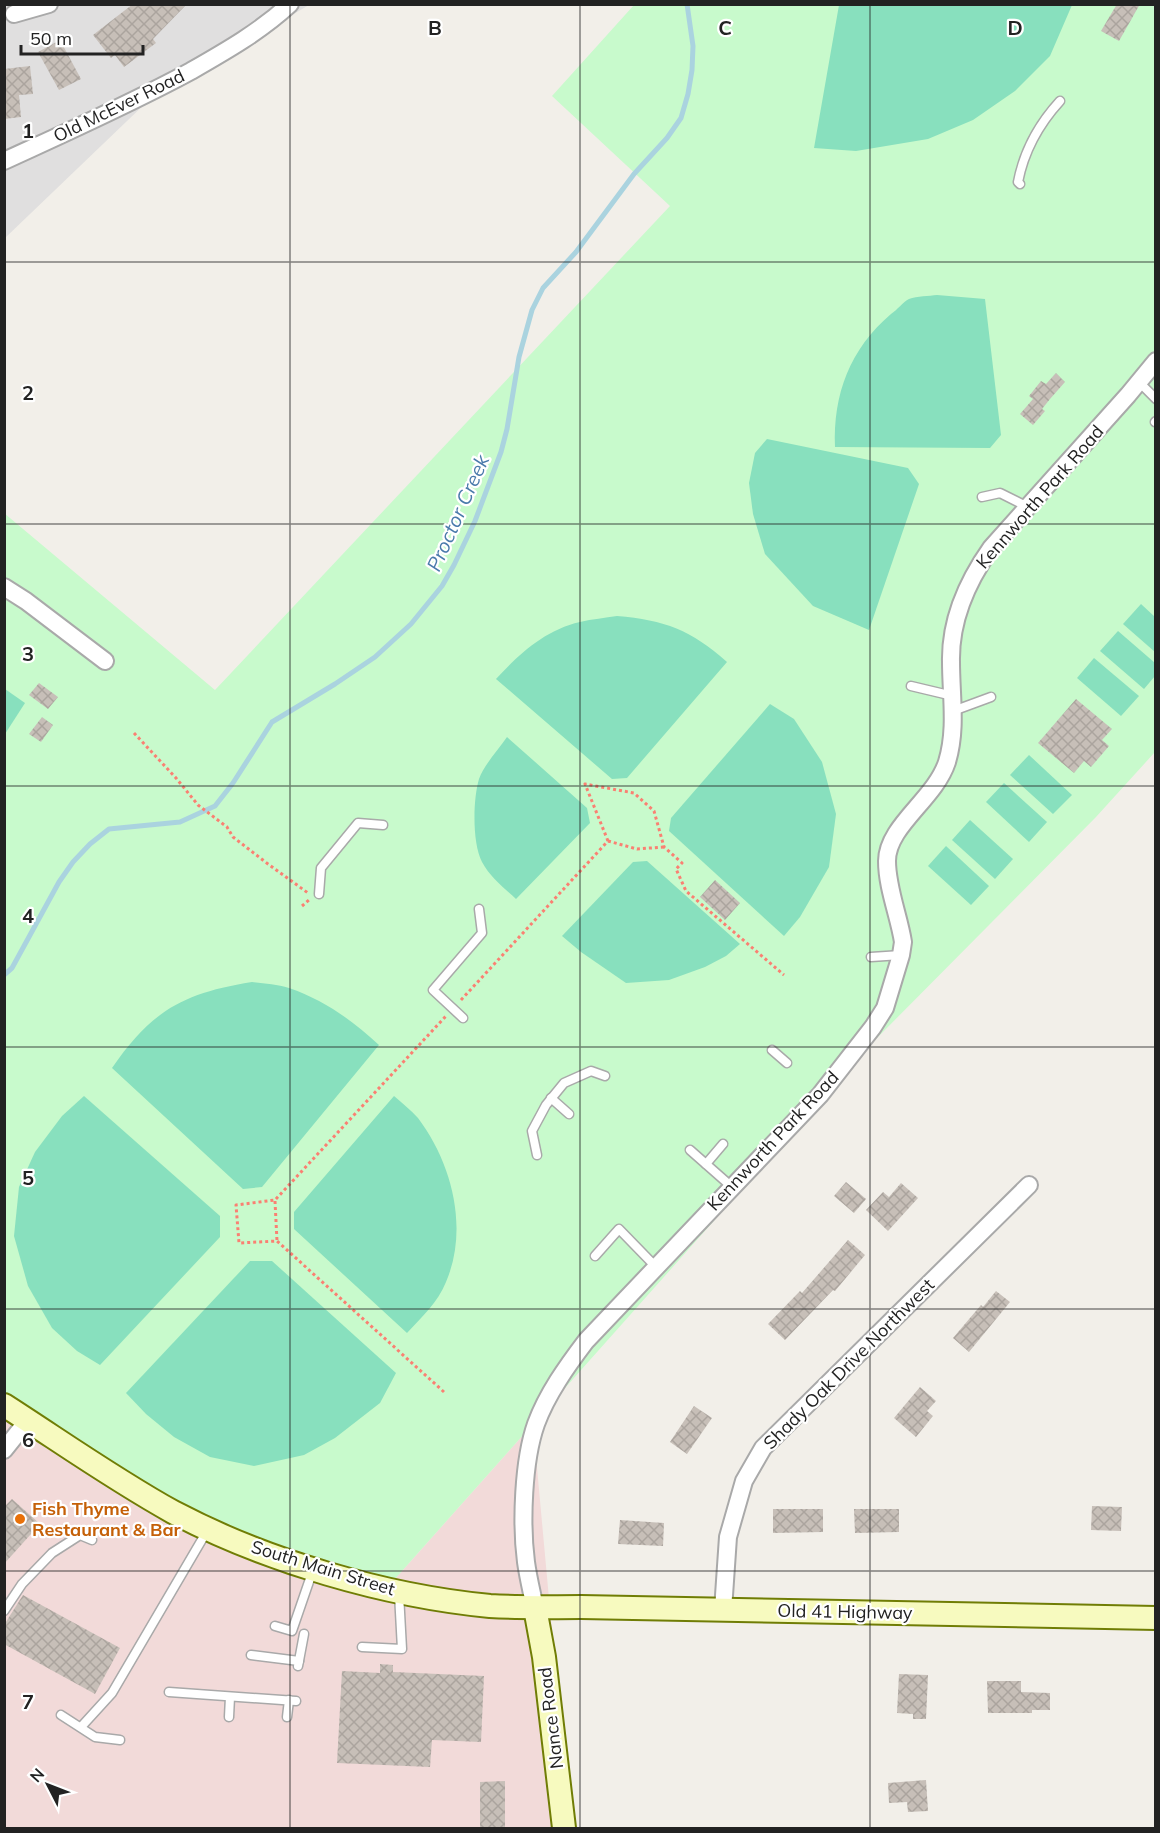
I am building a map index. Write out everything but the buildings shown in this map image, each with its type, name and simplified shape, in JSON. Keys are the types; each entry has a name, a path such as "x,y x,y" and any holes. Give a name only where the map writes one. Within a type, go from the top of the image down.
{"main road":[{"name":"South Main Street","path":"4,1405 174,1512 251,1548 399,1591 490,1606 535,1608"},
{"name":"Old 41 Highway","path":"535,1608 1155,1618"},
{"name":"Nance Road","path":"535,1608 564,1828"}],"street":[{"path":"14,14 49,4"},
{"name":"Old McEver Road","path":"4,161 150,93 218,55 273,20 290,4"},
{"name":"Kennworth Park Road","path":"535,1608 526,1561 524,1507 529,1456 536,1424 566,1367 586,1341 820,1095 885,1008 903,942 887,861 891,841 939,780 950,751 953,704 952,638 964,593 976,569 991,548 1139,382 1155,361"},
{"path":"4,587 105,661"},
{"name":"Shady Oak Drive Northwest","path":"723,1610 728,1537 744,1481 763,1448 1029,1185"},
{"path":"4,1450 28,1420"}],"lane":[{"path":"1020,184 1018,182 1022,160 1045,117 1060,101"},
{"path":"1139,382 1155,399"},
{"path":"982,497 1000,493 1028,507"},
{"path":"911,686 953,704 991,697"},
{"path":"319,894 321,868 358,823 383,825"},
{"path":"463,1018 433,990 482,933 479,909"},
{"path":"872,957 901,956"},
{"path":"772,1050 787,1063"},
{"path":"537,1155 532,1131 551,1098 564,1083 591,1071 605,1076"},
{"path":"551,1098 569,1114"},
{"path":"706,1164 723,1144"},
{"path":"690,1150 732,1187"},
{"path":"595,1256 619,1228 655,1266"},
{"path":"81,1727 112,1693 208,1528"},
{"path":"4,1611 22,1584 52,1553 80,1535 92,1540"},
{"path":"275,1626 292,1631 314,1568"},
{"path":"362,1647 402,1649 399,1591"},
{"path":"251,1654 298,1664 304,1634"},
{"path":"169,1692 292,1701 287,1717"},
{"path":"229,1717 230,1696"},
{"path":"61,1715 95,1737 120,1740"}],"path":[{"path":"134,734 198,805 227,827 233,837 312,897 302,906"},
{"path":"608,841 585,784 634,793 654,811 664,847 682,863 676,869 686,891 784,975"},
{"path":"608,841 637,849 664,847"},
{"path":"444,1392 276,1241 239,1243 236,1205 275,1200 608,841"},
{"path":"275,1200 276,1241"}],"shaded area":[{"path":"5,5 309,5 151,98 5,238"},
{"path":"4,1406 394,1580 533,1424 570,1828 5,1828"}],"green space":[{"path":"839,4 1072,5 1050,56 1015,91 973,120 928,139 856,151 814,148"},
{"path":"634,5 1155,5 1155,752 1096,817 875,1040 394,1580 248,1550 5,1406 4,513 215,690 670,206 552,96"},
{"path":"937,295 985,299 1001,435 990,448 835,447 837,409 841,391 855,357 865,342 907,300"},
{"path":"767,439 908,468 919,484 869,630 813,606 765,554 753,514 749,483 755,453"},
{"path":"1141,604 1155,617 1155,652 1123,624"},
{"path":"617,616 649,620 689,634 727,662 627,778 612,779 496,679 523,652 555,631 580,622"},
{"path":"1118,631 1155,663 1155,676 1144,689 1100,651"},
{"path":"1094,658 1139,696 1121,716 1077,678"},
{"path":"5,689 25,703 5,734"},
{"path":"770,704 794,719 822,762 836,814 829,867 800,917 784,936 669,831 671,818"},
{"path":"507,737 587,808 590,823 516,899 485,867 476,844 475,833 479,779"},
{"path":"1029,755 1072,795 1053,814 1010,775"},
{"path":"1004,783 1047,822 1029,842 986,802"},
{"path":"970,820 1013,859 995,879 952,840"},
{"path":"946,846 989,886 971,905 928,866"},
{"path":"647,861 740,944 726,956 705,967 669,980 626,983 562,936 633,862"},
{"path":"252,982 284,987 314,998 348,1019 379,1045 262,1187 243,1189 112,1068 141,1032 172,1007 207,992"},
{"path":"84,1096 220,1216 220,1237 100,1365 77,1351 52,1328 28,1286 14,1236 19,1187 35,1152 62,1116"},
{"path":"394,1096 418,1118 440,1155 448,1175 456,1218 453,1261 446,1282 434,1303 407,1333 294,1229 294,1212"},
{"path":"250,1261 272,1261 396,1373 380,1403 335,1438 304,1455 254,1466 210,1457 174,1437 146,1414 126,1393"}],"waterway":[{"name":"Proctor Creek","path":"4,975 12,968 59,882 90,844 109,829 180,822 215,806 233,783 272,722 375,657 411,624 442,586 475,521 501,452 519,357 532,310 543,288 576,252 634,174 667,138 681,118 692,70 693,46 687,4"}],"place":[{"name":"Fish Thyme Restaurant & Bar","path":"20,1519"}]}
